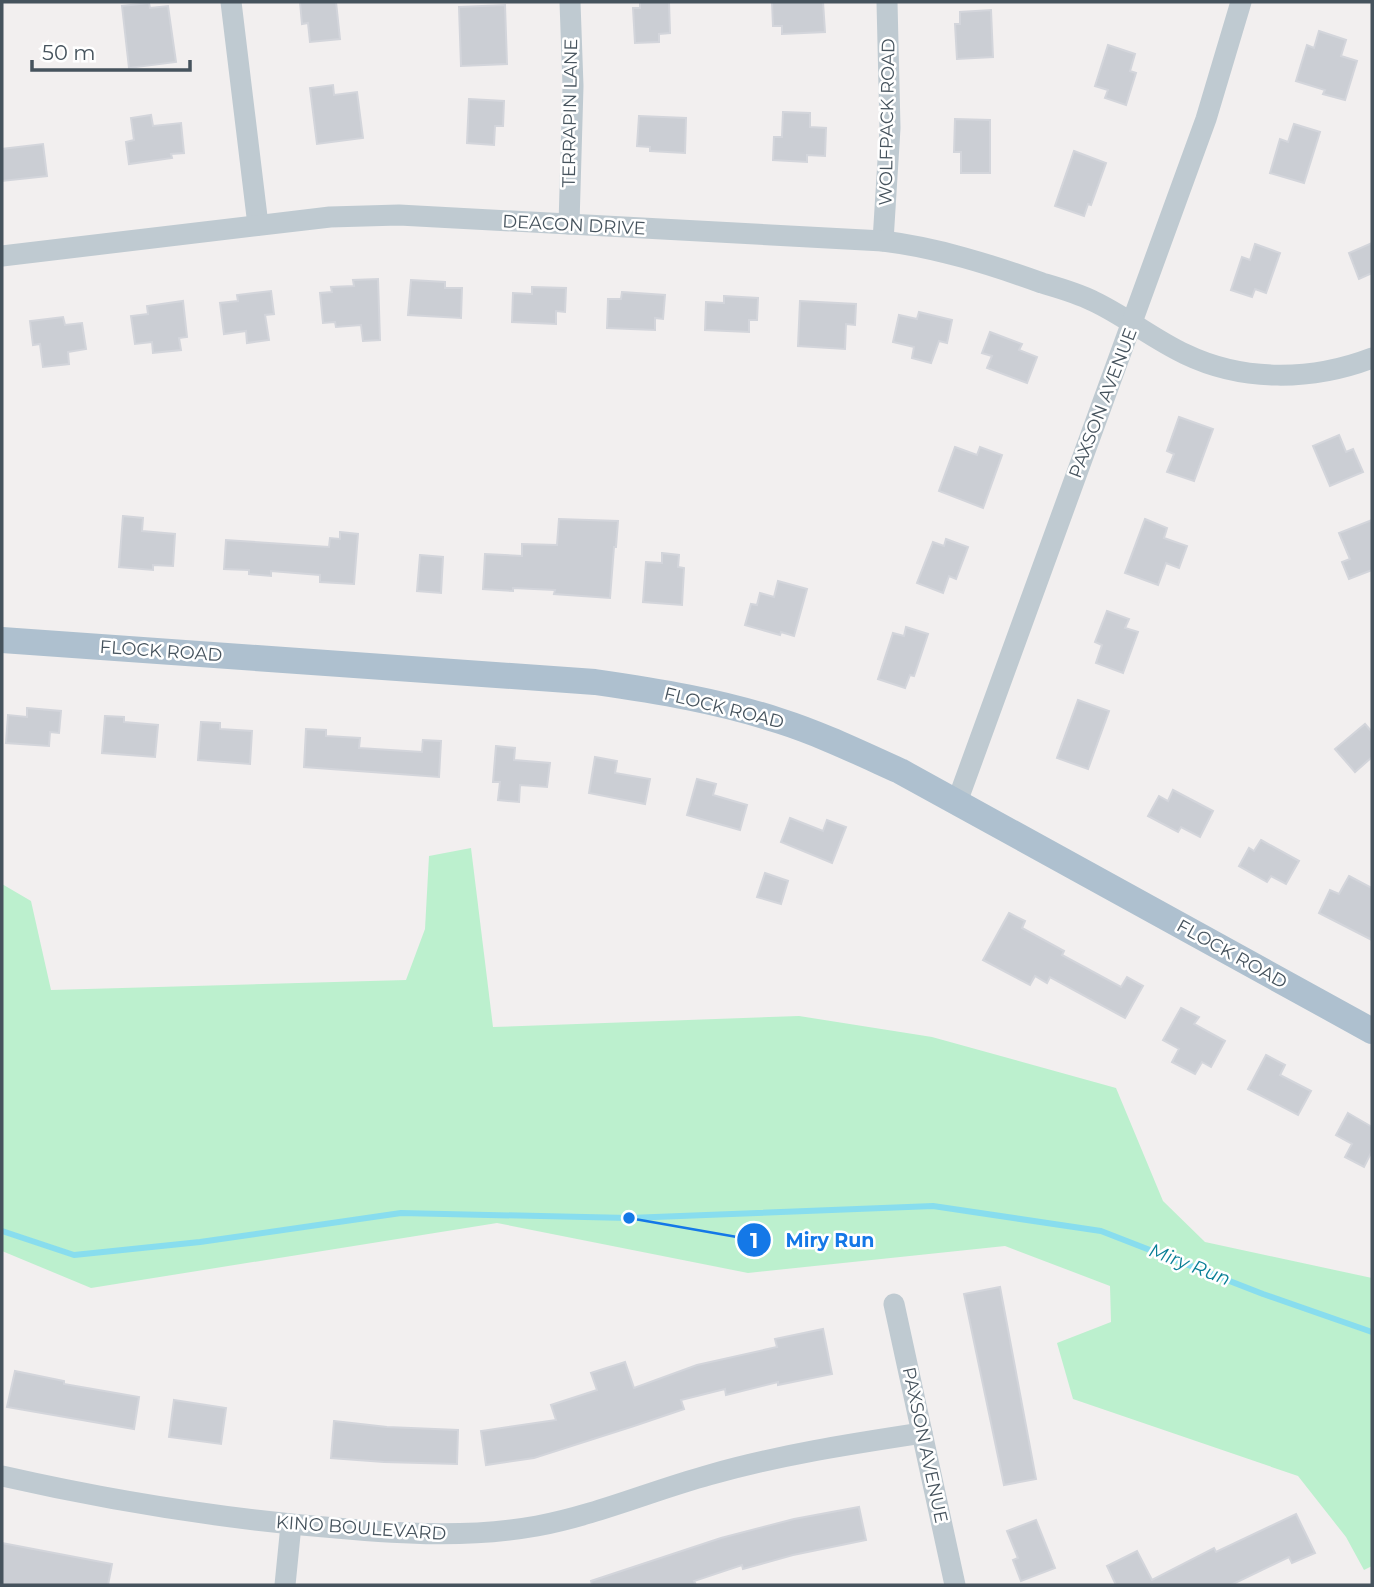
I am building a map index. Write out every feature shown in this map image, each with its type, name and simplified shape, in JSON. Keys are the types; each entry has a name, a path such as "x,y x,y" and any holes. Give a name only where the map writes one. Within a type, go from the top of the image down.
{"main road":[{"name":"FLOCK ROAD","path":"2,640 595,682 667,692 723,704 834,740 900,771 1372,1031"}],"street":[{"path":"231,2 258,225"},
{"name":"TERRAPIN LANE","path":"569,224 573,86 570,2"},
{"name":"WOLFPACK ROAD","path":"883,241 890,128 887,2"},
{"name":"PAXSON AVENUE","path":"957,802 1206,119 1241,2"},
{"name":"DEACON DRIVE","path":"2,256 330,217 399,215 883,241 921,246 974,259 1092,300 1184,354 1220,368 1256,374 1293,375 1330,371 1372,358"},
{"name":"PAXSON AVENUE","path":"894,1304 955,1585"},
{"name":"KINO BOULEVARD","path":"2,1476 171,1509 290,1525 412,1534 474,1533 536,1526 597,1512 707,1475 765,1460 922,1433"},
{"path":"285,1585 290,1525"}],"green space":[{"path":"471,848 493,1027 799,1016 932,1037 1116,1088 1163,1201 1205,1242 1372,1278 1372,1566 1364,1570 1346,1537 1298,1476 1073,1399 1057,1343 1111,1322 1110,1286 1005,1246 748,1273 497,1223 91,1288 2,1251 2,884 31,901 51,990 406,980 425,929 429,856"}],"building":[{"path":"300,2 336,2 340,39 310,42 308,23 302,24"},
{"path":"640,2 669,2 670,33 659,34 659,42 635,43 633,8 640,8"},
{"path":"772,2 823,2 825,32 782,34 782,26 773,26"},
{"path":"149,3 150,8 168,6 176,62 129,68 122,6"},
{"path":"505,5 507,64 461,66 459,7"},
{"path":"991,10 993,57 957,59 955,24 960,24 960,12"},
{"path":"1319,31 1346,40 1341,56 1357,61 1345,100 1323,94 1325,90 1296,81 1307,45 1314,48"},
{"path":"1108,45 1135,54 1130,71 1136,73 1126,105 1105,98 1108,90 1095,86"},
{"path":"333,85 334,95 357,92 363,138 317,144 310,88"},
{"path":"469,99 504,101 503,126 495,126 494,145 467,143"},
{"path":"783,112 810,113 810,127 826,128 825,156 807,155 807,162 773,160 774,137 782,137"},
{"path":"151,115 153,126 181,123 184,153 171,154 172,158 129,164 126,142 134,140 131,118"},
{"path":"639,116 686,118 685,153 650,151 650,147 637,146"},
{"path":"955,119 990,120 990,173 961,173 961,152 954,152"},
{"path":"1294,124 1320,132 1304,183 1270,173 1280,139 1288,142"},
{"path":"43,144 47,176 2,181 2,149"},
{"path":"1074,151 1106,163 1091,205 1088,204 1084,216 1055,206"},
{"path":"1372,243 1372,273 1359,279 1349,253"},
{"path":"1255,244 1280,253 1266,293 1255,289 1252,297 1231,290 1242,257 1250,260"},
{"path":"378,279 380,340 363,341 361,325 336,327 335,322 323,323 320,293 332,292 331,287 354,286 353,280"},
{"path":"411,280 445,282 445,288 462,288 461,318 408,315"},
{"path":"532,287 566,288 565,312 556,311 556,324 512,322 513,293 532,294"},
{"path":"271,291 274,314 265,315 269,340 247,343 246,331 224,334 220,303 238,301 237,295"},
{"path":"622,292 665,295 663,319 655,318 655,330 607,328 608,299 621,299"},
{"path":"724,296 758,298 757,320 749,320 749,332 705,330 706,302 724,303"},
{"path":"183,301 187,337 179,338 181,350 153,353 152,342 135,344 131,316 148,314 147,306"},
{"path":"800,301 856,304 855,325 846,324 845,349 798,346"},
{"path":"919,312 952,320 947,343 939,341 931,363 912,358 914,347 893,342 899,315 917,319"},
{"path":"63,317 65,325 82,323 86,349 68,352 69,364 43,367 40,344 33,345 30,321"},
{"path":"990,332 1022,344 1019,350 1037,357 1027,383 987,368 992,356 982,353"},
{"path":"1179,417 1213,429 1194,481 1167,472 1174,454 1167,451"},
{"path":"1339,435 1346,452 1353,449 1363,472 1330,486 1313,446"},
{"path":"955,447 977,455 980,447 1002,455 983,508 939,491"},
{"path":"123,516 143,518 142,531 175,534 173,566 153,565 153,570 119,567"},
{"path":"559,519 618,521 610,598 554,594 555,590 483,589 485,554 522,556 522,544 557,545"},
{"path":"1145,519 1167,528 1164,538 1187,546 1179,568 1166,563 1158,585 1125,573"},
{"path":"1372,520 1372,570 1349,579 1342,562 1350,559 1339,533"},
{"path":"340,532 358,534 354,584 320,582 320,575 271,571 271,576 249,574 249,570 224,569 226,540 329,547 330,538 340,539"},
{"path":"946,539 968,547 956,579 949,576 943,593 917,583 933,542 944,546"},
{"path":"662,553 679,555 678,567 684,568 682,605 643,602 646,562 662,563"},
{"path":"420,555 443,557 441,593 417,591"},
{"path":"778,581 807,589 794,636 745,625 751,604 757,605 760,593 774,597"},
{"path":"1107,611 1129,619 1125,628 1138,632 1123,673 1096,663 1102,645 1095,642"},
{"path":"906,627 928,634 914,676 910,675 905,688 878,679 893,633 904,636"},
{"path":"1078,700 1109,711 1088,769 1057,758"},
{"path":"27,708 61,711 59,733 50,732 49,746 6,743 8,715 27,717"},
{"path":"105,716 124,717 124,722 158,725 155,757 102,753"},
{"path":"201,722 220,723 220,729 252,731 250,764 198,760"},
{"path":"1365,724 1372,732 1372,757 1355,772 1335,749"},
{"path":"306,729 326,730 326,736 360,738 359,748 422,752 423,740 441,741 439,777 304,767"},
{"path":"496,746 515,748 514,760 550,763 547,787 520,785 519,802 498,800 500,782 493,782"},
{"path":"595,757 617,761 615,773 650,779 645,804 589,793"},
{"path":"697,779 716,784 713,795 747,805 740,830 687,815"},
{"path":"1173,790 1213,811 1200,837 1181,827 1178,832 1148,816 1159,796 1168,801"},
{"path":"790,818 823,831 827,820 846,827 832,863 781,842"},
{"path":"1261,840 1299,861 1286,884 1271,876 1267,882 1239,866 1249,848 1254,851"},
{"path":"765,873 788,881 781,904 757,897"},
{"path":"1349,876 1372,888 1372,940 1319,913 1330,890 1339,894"},
{"path":"1009,913 1025,921 1022,928 1064,951 1062,955 1121,987 1127,977 1143,986 1125,1018 1050,977 1047,983 1035,976 1030,985 983,960"},
{"path":"1181,1008 1199,1017 1194,1024 1225,1041 1211,1067 1202,1062 1195,1074 1172,1062 1179,1049 1163,1040"},
{"path":"1266,1055 1285,1065 1280,1075 1311,1091 1298,1115 1248,1089"},
{"path":"1348,1113 1372,1127 1372,1151 1364,1167 1345,1157 1352,1144 1336,1135"},
{"path":"1000,1287 1036,1479 1004,1485 964,1294"},
{"path":"823,1329 832,1374 778,1385 778,1382 726,1395 725,1389 681,1400 684,1409 634,1426 534,1458 486,1465 481,1431 556,1420 551,1405 597,1390 591,1373 625,1362 634,1388 697,1365 777,1347 775,1339"},
{"path":"15,1371 64,1381 64,1384 139,1397 134,1429 7,1407"},
{"path":"174,1400 226,1408 221,1444 169,1437"},
{"path":"334,1421 387,1427 458,1430 457,1464 331,1458"},
{"path":"859,1507 866,1540 793,1555 743,1569 742,1565 694,1581 696,1585 592,1585 591,1581 721,1538 794,1519"},
{"path":"1296,1514 1315,1553 1292,1563 1289,1557 1231,1585 1116,1585 1107,1566 1137,1551 1152,1580 1214,1548 1216,1552"},
{"path":"1036,1520 1055,1568 1021,1581 1013,1560 1018,1558 1007,1531"},
{"path":"2,1543 112,1564 108,1585 2,1585"}],"waterway":[{"name":"Miry Run","path":"2,1231 74,1255 200,1242 401,1213 629,1218 933,1206 1101,1231 1263,1294 1372,1332"}],"place":[{"name":"Miry Run","path":"629,1218"}]}
